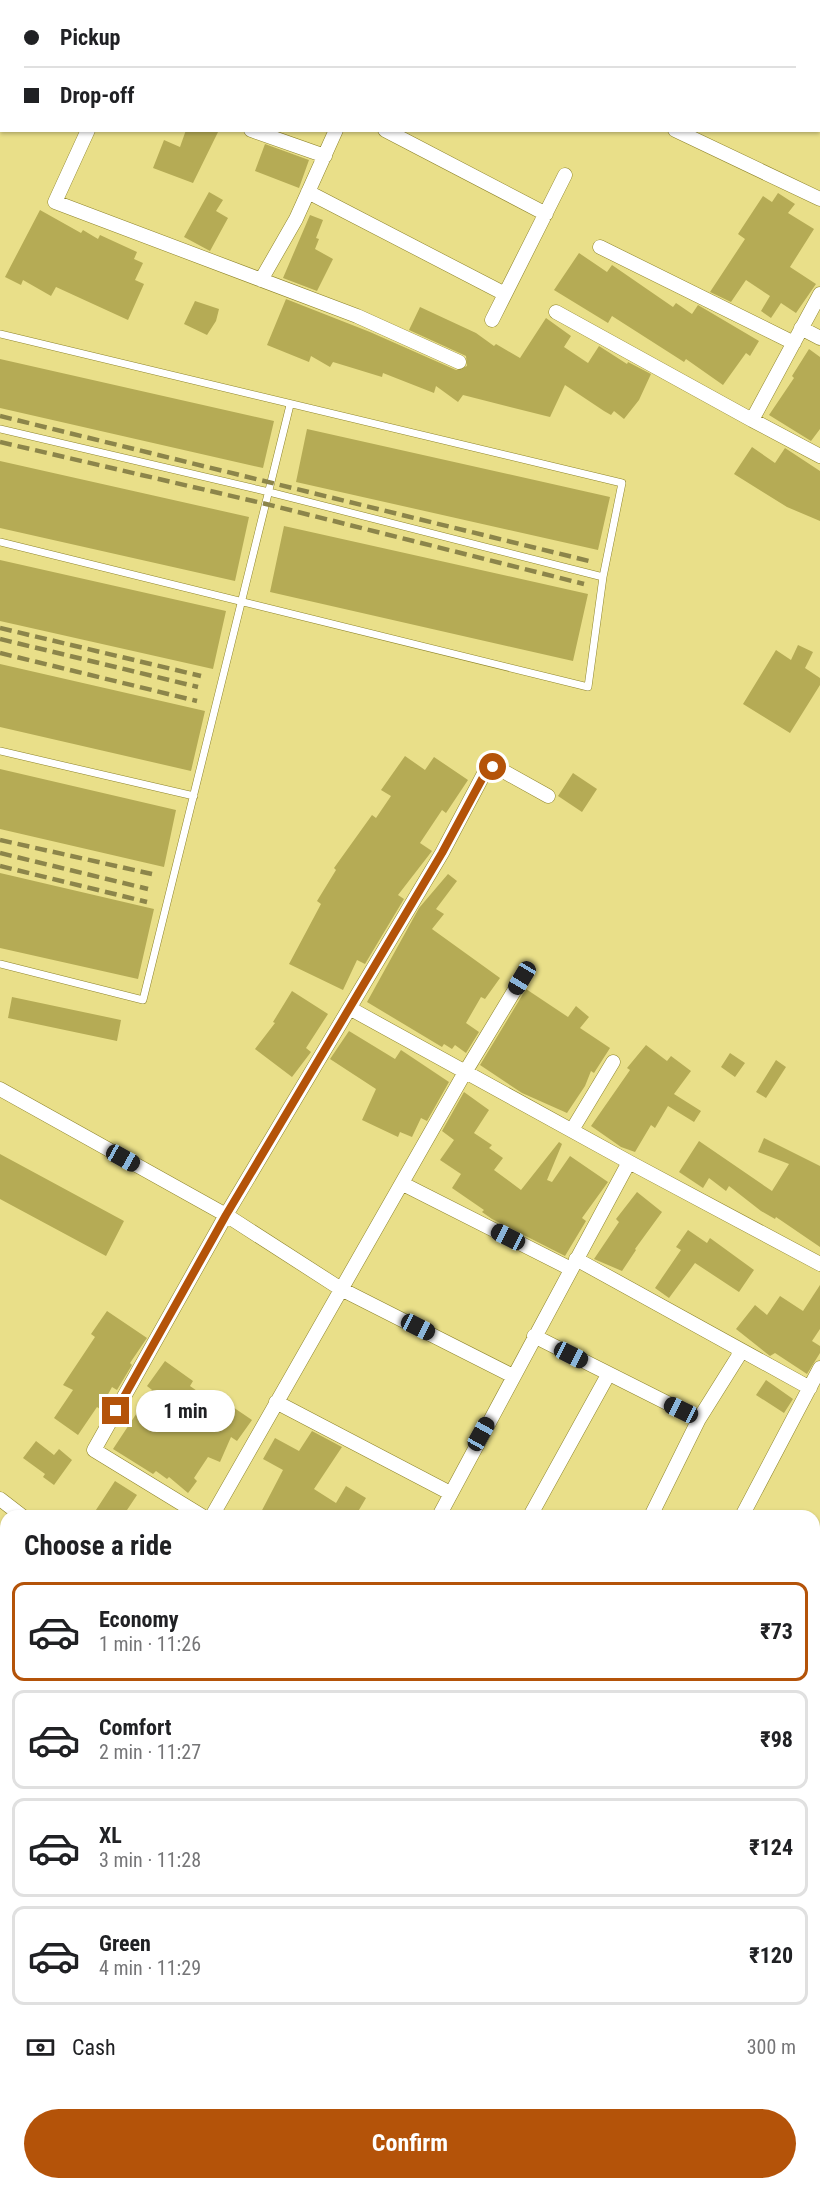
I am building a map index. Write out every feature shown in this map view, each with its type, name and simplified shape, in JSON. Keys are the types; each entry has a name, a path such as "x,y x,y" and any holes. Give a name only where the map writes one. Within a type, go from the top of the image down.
{"street":[{"path":"87,132 55,202 357,316 459,362"},
{"path":"257,132 325,156"},
{"path":"261,280 296,219 335,132"},
{"path":"389,132 546,214"},
{"path":"679,132 820,199"},
{"path":"492,320 565,175"},
{"path":"308,192 505,294"},
{"path":"600,247 794,342"},
{"path":"752,420 820,294"},
{"path":"556,312 820,456"},
{"path":"801,328 820,338"},
{"path":"192,1510 94,1450 226,1215 351,1009 442,853 488,768 503,771 548,796"},
{"path":"215,1510 464,1074 522,978"},
{"path":"351,1009 464,1074 820,1264"},
{"path":"572,1130 613,1062"},
{"path":"0,1089 226,1215 341,1289 513,1376"},
{"path":"442,1510 629,1162"},
{"path":"403,1184 573,1264 810,1388"},
{"path":"534,1336 699,1419"},
{"path":"654,1510 699,1419 741,1352"},
{"path":"745,1510 820,1368"},
{"path":"533,1510 608,1375"},
{"path":"276,1402 450,1493"},
{"path":"0,1499 14,1510"}],"lane":[{"path":"0,334 622,483 603,577 588,687 0,542"},
{"path":"0,964 144,1000 290,405"},
{"path":"0,429 269,492 603,577"},
{"path":"0,751 194,796"}],"building":[{"path":"185,132 218,132 193,183 153,168 164,140 180,147"},
{"path":"265,144 309,160 299,188 255,171"},
{"path":"209,192 223,200 216,211 228,218 210,251 184,237"},
{"path":"778,193 795,204 788,213 814,229 790,267 816,284 796,313 781,303 771,318 761,311 770,296 746,280 731,302 710,292 745,239 738,234 763,196 772,202"},
{"path":"40,210 81,233 83,230 98,239 100,235 137,252 134,259 143,263 135,280 144,284 128,320 56,287 51,296 23,280 21,285 5,277"},
{"path":"310,215 323,220 316,238 319,239 315,249 333,259 317,291 283,278"},
{"path":"579,253 607,272 612,265 673,307 676,303 692,314 698,305 759,341 750,356 746,353 723,385 686,359 684,362 612,316 608,323 554,290"},
{"path":"286,299 370,332 456,370 467,366 466,356 409,330 420,307 476,333 494,346 496,344 520,358 546,318 571,336 564,347 588,363 599,346 627,364 628,362 651,374 639,400 624,419 614,411 611,415 604,411 565,385 550,417 463,395 458,402 436,386 434,393 383,373 382,377 333,362 330,367 311,356 309,362 267,345"},
{"path":"195,301 219,309 216,321 207,335 184,324"},
{"path":"809,349 820,357 820,429 811,441 769,415 794,378 792,376"},
{"path":"0,359 274,421 263,468 0,408"},
{"path":"307,429 610,497 598,550 296,482"},
{"path":"752,447 775,463 785,448 820,471 820,521 787,507 734,474"},
{"path":"0,461 249,517 235,581 0,528"},
{"path":"284,526 588,594 573,661 270,592"},
{"path":"0,560 226,611 213,669 0,621"},
{"path":"798,645 813,652 805,668 820,678 820,685 790,733 743,704 776,650 791,660"},
{"path":"0,664 205,711 191,771 0,727"},
{"path":"405,756 425,770 434,757 468,780 446,813 442,810 420,843 432,851 398,895 404,899 365,964 357,960 343,990 289,964 321,904 317,901 336,870 334,868 372,815 376,818 391,796 381,790"},
{"path":"0,769 176,810 164,867 0,829"},
{"path":"573,773 597,789 582,812 558,796"},
{"path":"0,873 154,909 138,979 0,948"},
{"path":"448,874 457,881 436,909 444,914 432,929 500,978 485,999 481,997 466,1023 479,1032 466,1053 455,1045 452,1049 444,1044 442,1047 367,1002 419,908"},
{"path":"526,989 568,1017 576,1006 589,1017 580,1028 610,1048 594,1073 591,1071 585,1086 567,1113 522,1093 480,1065"},
{"path":"292,991 328,1014 306,1048 311,1052 292,1077 255,1049 275,1023 273,1022"},
{"path":"12,997 121,1020 117,1041 8,1018"},
{"path":"349,1031 395,1059 401,1050 449,1082 427,1121 421,1118 412,1137 400,1132 398,1137 362,1120 376,1089 330,1059"},
{"path":"646,1045 667,1061 671,1056 691,1071 674,1094 701,1111 694,1122 668,1106 655,1128 651,1125 635,1152 621,1147 591,1126 630,1070 627,1068"},
{"path":"730,1053 745,1063 735,1077 721,1067"},
{"path":"776,1060 786,1067 766,1098 756,1092"},
{"path":"464,1092 489,1110 474,1133 492,1145 489,1148 503,1158 494,1170 521,1190 559,1142 562,1144 547,1180 552,1182 570,1156 608,1182 582,1218 586,1221 565,1256 492,1219 482,1212 484,1210 452,1188 461,1174 440,1160 454,1140 442,1131"},
{"path":"764,1138 820,1166 820,1247 776,1217 775,1219 761,1211 729,1186 726,1191 709,1178 703,1188 679,1172 699,1141 772,1191 789,1164 758,1152"},
{"path":"0,1154 124,1221 106,1256 0,1199"},
{"path":"637,1192 662,1212 622,1271 594,1259 619,1222 616,1219"},
{"path":"688,1230 707,1243 710,1238 754,1270 739,1292 695,1263 669,1298 655,1288 681,1250 676,1247"},
{"path":"820,1285 820,1329 812,1341 820,1346 820,1353 807,1374 775,1353 770,1356 736,1329 755,1305 767,1315 780,1296 803,1311"},
{"path":"107,1311 147,1338 130,1363 132,1365 117,1390 112,1387 100,1409 97,1407 78,1435 54,1418 73,1390 63,1385 95,1337 91,1334"},
{"path":"165,1361 193,1381 190,1386 220,1407 224,1401 252,1420 237,1441 231,1437 220,1462 208,1457 194,1478 197,1481 188,1493 169,1477 167,1479 156,1471 153,1474 113,1449 152,1390 147,1386"},
{"path":"766,1380 793,1399 784,1413 756,1395"},
{"path":"312,1431 342,1447 314,1489 336,1503 346,1486 366,1498 359,1510 262,1510 283,1470 263,1459 275,1438 299,1451"},
{"path":"36,1441 54,1455 59,1449 72,1460 54,1485 43,1477 45,1474 23,1458"},
{"path":"115,1481 137,1495 127,1510 96,1510"}],"railway":[{"path":"0,416 589,561"},
{"path":"0,442 266,504 584,584"},
{"path":"0,628 201,676"},
{"path":"0,639 198,687"},
{"path":"0,653 197,701"},
{"path":"0,840 152,874"},
{"path":"0,853 148,889"},
{"path":"0,866 147,902"}],"route":[{"path":"116,1411 226,1215 351,1009 442,853 488,768 493,767"}]}
